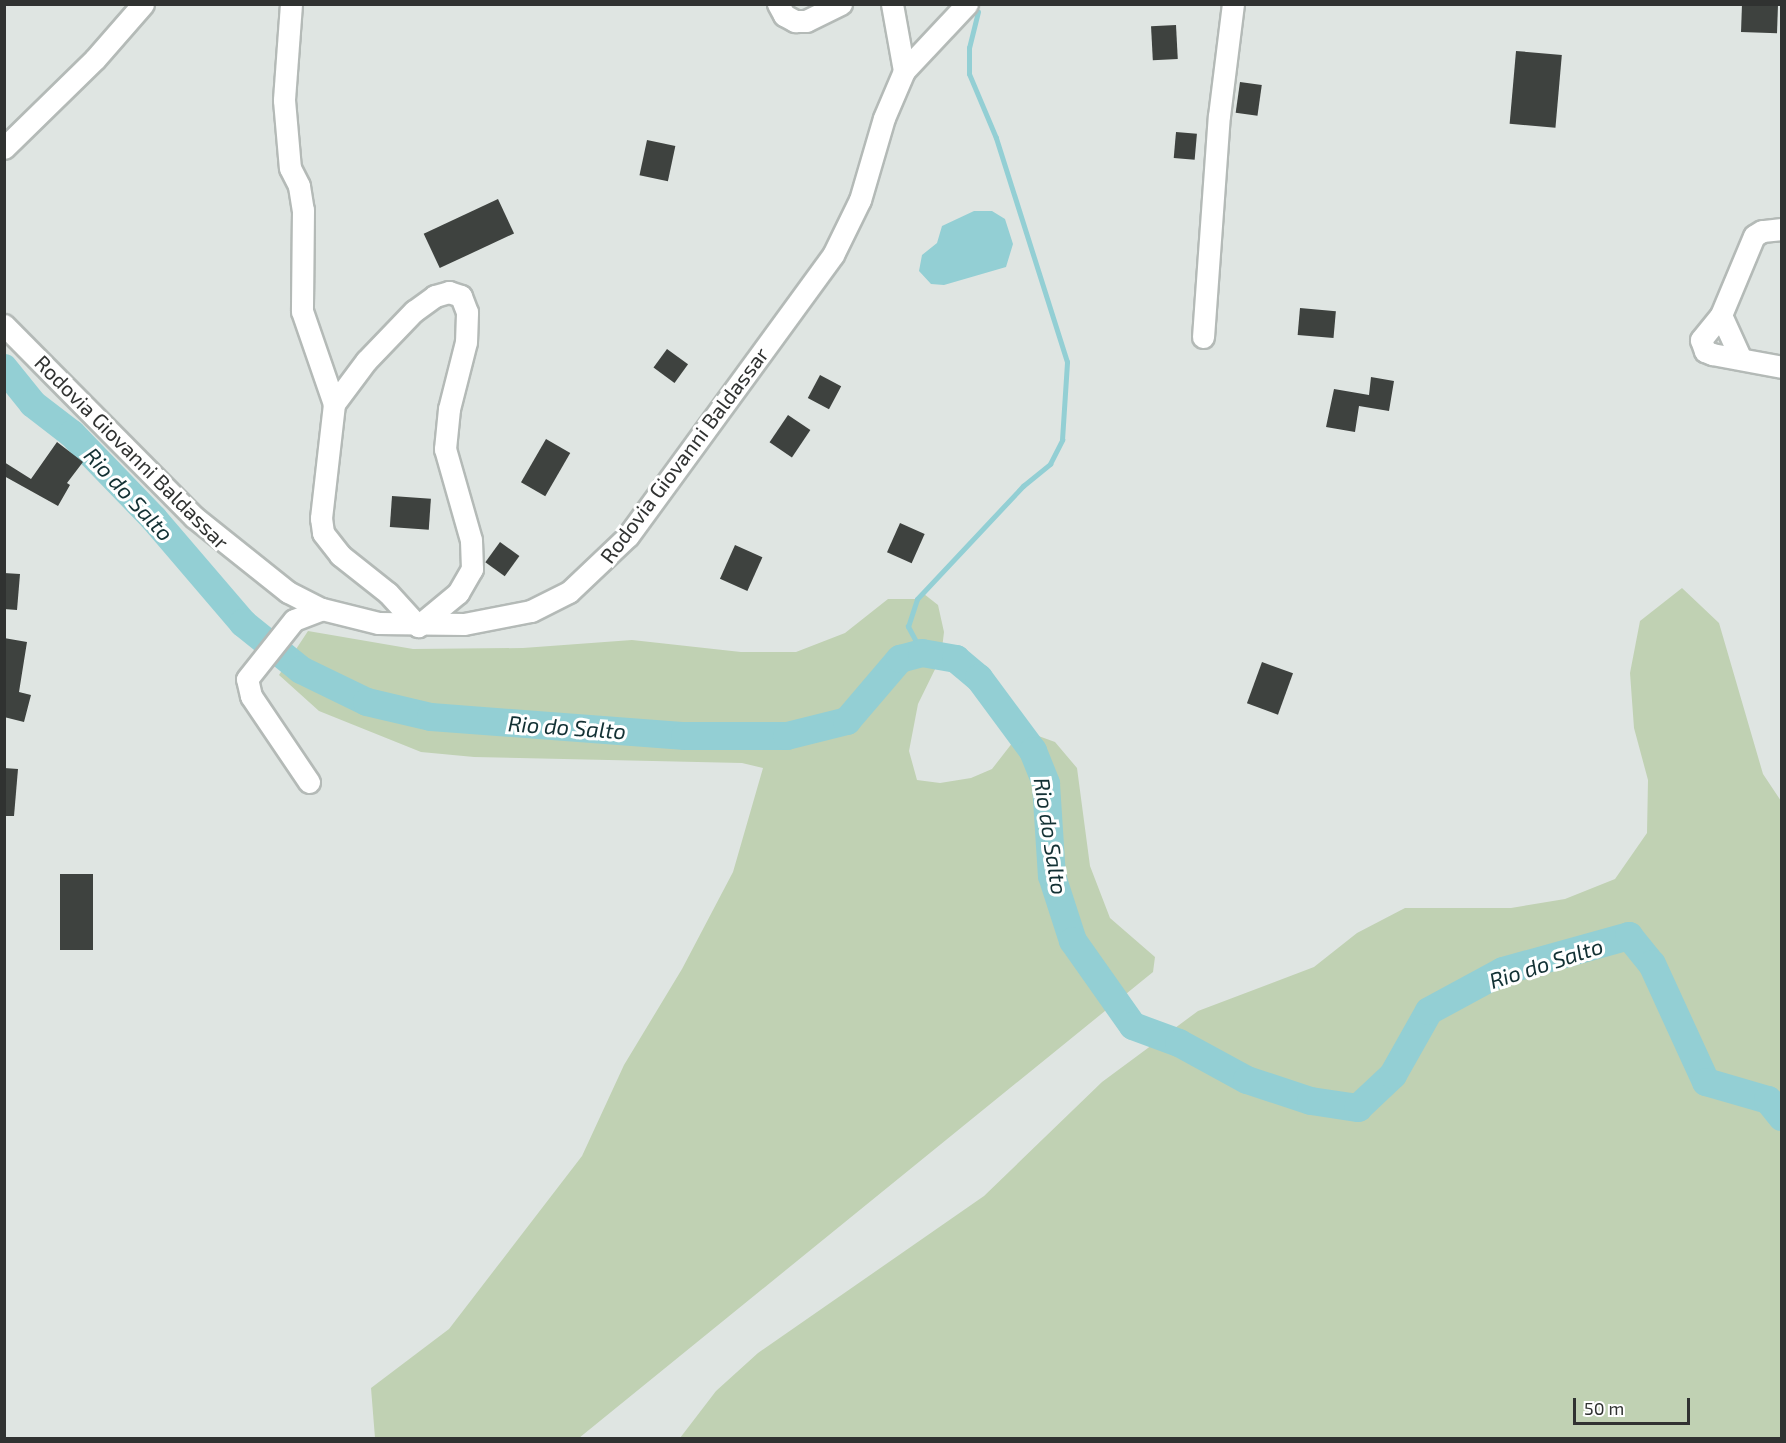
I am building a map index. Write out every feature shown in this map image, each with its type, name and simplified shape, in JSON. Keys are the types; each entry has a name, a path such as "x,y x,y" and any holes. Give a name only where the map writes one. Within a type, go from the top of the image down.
{"street":[{"path":"4,148 95,59 143,4"},
{"path":"291,4 284,100 290,168 300,186 303,210 302,311 334,404 321,518 323,533 340,555 388,592 418,626 458,593 472,569 471,540 445,449 448,409 466,342 467,312 461,296 448,292 435,296 414,311 366,361 334,404"},
{"path":"778,4 784,15 795,21 806,21 841,4"},
{"name":"Rodovia Giovanni Baldassar","path":"4,325 194,517 261,573 322,609 378,623 418,626 494,621 531,611 569,592 628,536 833,255 860,200 887,109 903,71 967,4"},
{"path":"1203,337 1219,116 1233,4"},
{"path":"894,6 903,71"},
{"path":"1782,229 1762,231 1754,236 1721,315 1704,333 1702,346 1712,354 1782,368"},
{"path":"309,782 251,696 247,679 255,665 294,620 322,609"}],"green space":[{"path":"1682,588 1719,623 1763,774 1781,801 1781,1438 680,1438 716,1391 758,1353 984,1196 1102,1082 1198,1011 1314,967 1357,933 1405,908 1511,908 1565,899 1615,879 1647,833 1648,780 1634,728 1630,673 1640,621"},
{"path":"924,594 938,605 944,632 941,657 918,704 909,751 917,780 940,783 971,778 992,769 1013,742 1033,734 1055,742 1077,768 1090,866 1110,918 1155,957 1153,972 579,1438 375,1438 371,1388 449,1329 582,1156 624,1065 682,969 733,872 763,768 742,763 474,757 421,752 319,711 279,675 308,631 413,649 523,648 632,640 741,652 796,652 845,633 888,599 917,599"}],"water":[{"path":"974,211 992,211 1005,219 1013,244 1006,267 944,285 931,284 919,271 922,255 937,243 942,226"}],"building":[{"path":"1742,4 1778,5 1777,33 1741,32"},
{"path":"1176,25 1178,59 1153,60 1151,26"},
{"path":"1516,51 1562,55 1555,128 1510,124"},
{"path":"1240,82 1262,85 1257,116 1236,113"},
{"path":"1176,132 1197,134 1195,160 1174,158"},
{"path":"647,140 675,146 668,181 640,175"},
{"path":"498,199 514,233 440,268 424,234"},
{"path":"1300,308 1336,311 1334,338 1298,335"},
{"path":"667,349 688,364 675,383 653,368"},
{"path":"820,375 841,386 829,409 808,398"},
{"path":"1371,377 1394,381 1389,411 1359,406 1355,432 1326,427 1334,389 1369,395"},
{"path":"788,415 810,430 792,457 770,442"},
{"path":"546,439 570,453 545,496 521,482"},
{"path":"57,442 83,462 67,483 70,485 58,506 4,476 4,462 31,479"},
{"path":"392,496 431,499 429,530 390,527"},
{"path":"900,523 925,534 912,563 887,552"},
{"path":"500,542 519,556 505,576 485,562"},
{"path":"735,545 762,557 747,591 720,579"},
{"path":"4,573 20,574 17,610 4,609"},
{"path":"4,638 27,642 19,692 31,695 24,722 4,717"},
{"path":"1262,662 1293,673 1278,715 1247,703"},
{"path":"4,768 18,769 14,816 4,816"},
{"path":"60,874 93,874 93,950 60,950"}],"waterway":[{"path":"922,653 908,627 917,599 1023,486 1050,464 1062,440 1067,362 996,138 969,74 969,48 978,12"},
{"name":"Rio do Salto","path":"4,368 33,404 72,434 154,519 243,623 301,670 367,702 431,717 685,736 787,736 847,721 900,659 922,653 956,659 979,678 1033,751 1046,784 1052,876 1073,941 1133,1026 1179,1043 1247,1080 1311,1101 1358,1108 1393,1075 1429,1011 1503,971 1629,936 1652,964 1706,1082 1768,1100 1782,1117"}]}
